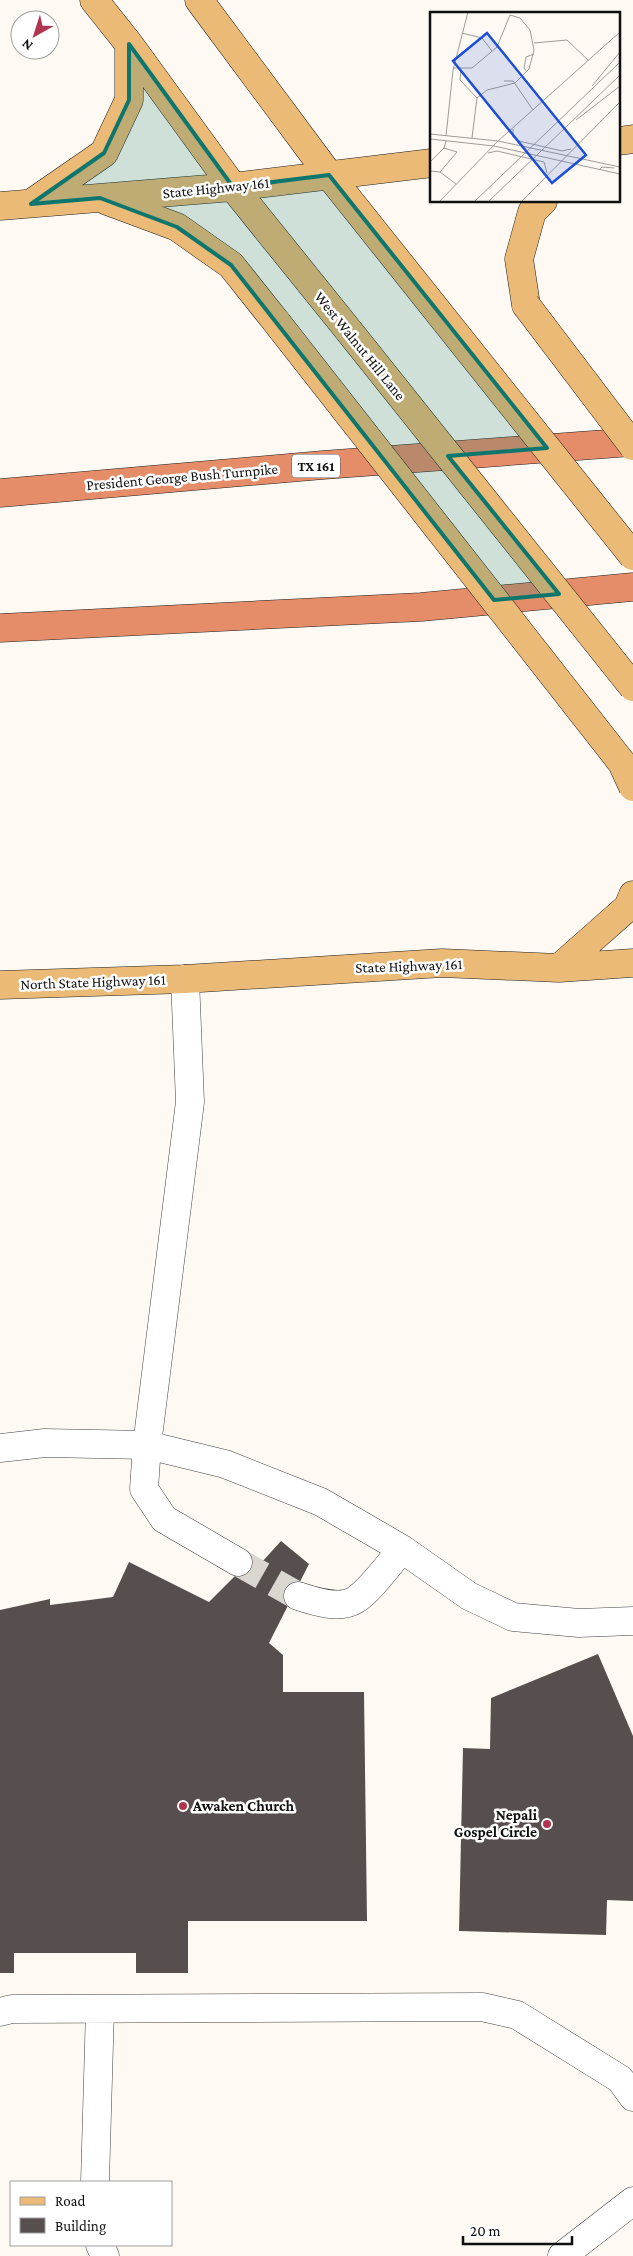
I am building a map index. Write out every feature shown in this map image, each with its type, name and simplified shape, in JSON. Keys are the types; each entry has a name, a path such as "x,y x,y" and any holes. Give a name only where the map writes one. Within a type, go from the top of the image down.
{"highway":[{"name":"President George Bush Turnpike","path":"0,493 313,466 633,442"},
{"path":"0,628 421,608 633,587"}],"main road":[{"name":"West Walnut Hill Lane","path":"94,0 129,44 233,187 633,687"},
{"path":"200,0 329,175 633,556"},
{"path":"31,204 104,153 129,100 129,44"},
{"path":"620,141 633,139"},
{"name":"State Highway 161","path":"0,206 233,187 430,163"},
{"path":"100,198 177,227 231,265 622,763 633,787"},
{"path":"542,202 532,212 519,259 526,305 633,446"},
{"path":"558,968 628,907 633,895"},
{"name":"State Highway 161","path":"185,979 442,963 558,968 633,963"},
{"name":"North State Highway 161","path":"0,985 185,979"}],"lane":[{"path":"185,979 190,1102 147,1444 144,1489 164,1519 238,1562"},
{"path":"0,1448 45,1443 147,1444 225,1464 322,1502 402,1549 468,1596 512,1617 579,1623 633,1621"},
{"path":"298,1596 315,1602 339,1604 354,1601 402,1549"},
{"path":"0,2012 12,2009 482,2007 517,2015 629,2080"},
{"path":"95,2181 100,2009"},
{"path":"562,2256 633,2201"}],"highlighted area":[{"path":"129,44 233,187 329,175 547,448 448,456 559,594 494,600 231,265 177,227 100,198 31,204 104,153 129,100"}],"building":[{"name":"Awaken Church","path":"281,1541 309,1564 269,1643 283,1655 283,1692 364,1692 367,1921 188,1921 188,1973 136,1973 136,1953 14,1953 14,1973 0,1973 0,1610 50,1599 50,1605 113,1597 129,1562 209,1602 245,1566 252,1573"},
{"name":"Nepali Gospel Circle","path":"598,1654 633,1736 633,1901 607,1900 606,1935 459,1931 463,1748 490,1749 491,1698"}],"tunnel":[{"path":"238,1562 298,1596"}],"place":[{"name":"Awaken Church","path":"183,1806"},
{"name":"Nepali Gospel Circle","path":"547,1824"}]}
